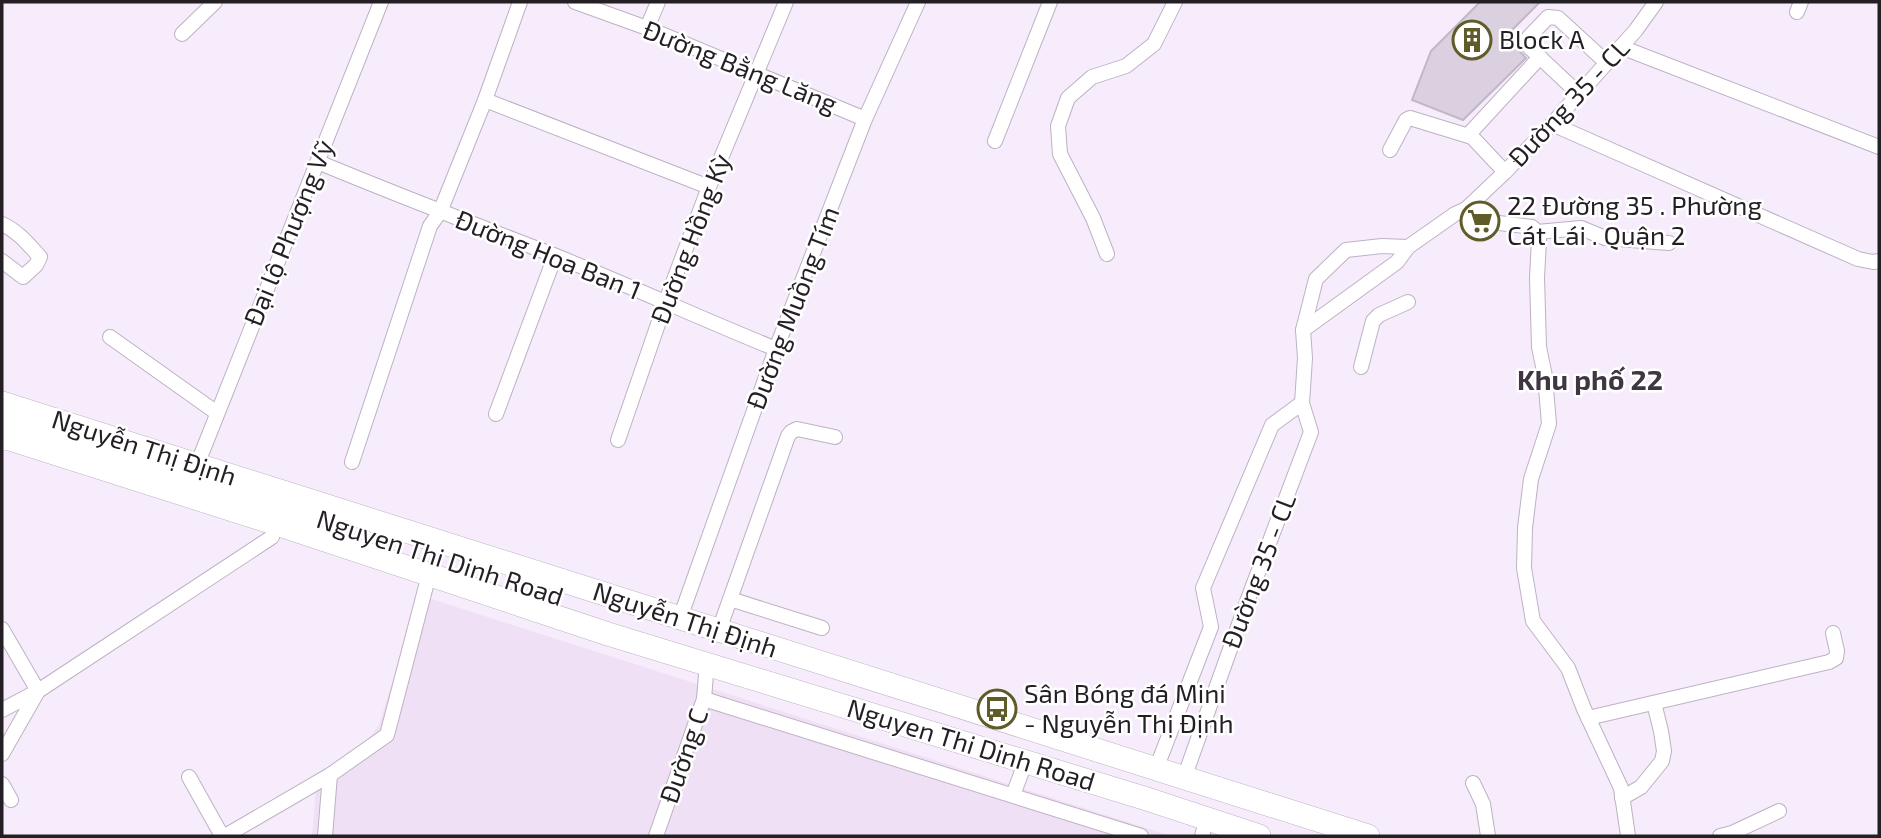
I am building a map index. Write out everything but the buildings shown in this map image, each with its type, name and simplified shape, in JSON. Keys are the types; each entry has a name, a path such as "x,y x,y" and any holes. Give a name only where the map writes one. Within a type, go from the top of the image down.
{"main road":[{"name":"Nguyễn Thị Định","path":"2,403 197,465 712,654 1177,800 1368,836"},
{"name":"Nguyen Thi Dinh Road","path":"2,420 672,641"},
{"name":"Nguyen Thi Dinh Road","path":"2,439 10,439 277,531"},
{"name":"Nguyễn Thị Định","path":"2,451 277,531 606,638 672,641 712,654 1017,785 1149,791 1177,800 1208,835"},
{"name":"Nguyen Thi Dinh Road","path":"712,654 1149,791"},
{"path":"1177,800 1259,836"},
{"path":"1177,800 1318,836"}],"street":[{"path":"182,34 215,2"},
{"name":"Đại lộ Phượng Vỹ","path":"197,465 381,2"},
{"path":"352,462 430,226 440,212 485,100 520,2"},
{"name":"Đường Bằng Lăng","path":"575,2 865,119"},
{"path":"647,29 658,2"},
{"name":"Đường Hồng Kỳ","path":"618,440 709,187 786,2"},
{"name":"Đường Muồng Tím","path":"672,641 776,349 865,119 918,2"},
{"path":"995,141 1050,2"},
{"path":"1107,254 1093,218 1060,154 1058,126 1068,98 1092,77 1126,66 1154,44 1175,2"},
{"name":"Đường 35 - CL","path":"1303,330 1397,262 1408,247 1466,209 1552,124 1636,30 1656,2"},
{"path":"1579,94 1530,48 1528,38 1548,17 1558,18 1607,63"},
{"path":"1621,47 1879,148"},
{"path":"1472,137 1471,132 1540,57"},
{"path":"485,100 709,187"},
{"path":"1390,150 1406,120 1410,118 1472,137 1505,172"},
{"path":"1552,124 1858,259 1879,261"},
{"name":"Đường Hoa Ban 1","path":"318,162 666,301 776,349"},
{"path":"1466,209 1482,221 1532,227 1537,232 1539,347 1545,376 1549,424 1531,479 1525,528 1524,568 1533,621 1568,668 1621,788 1628,836"},
{"path":"2,224 21,237 40,257 36,265 23,277 2,261"},
{"path":"1537,232 1581,228 1605,238 1669,243"},
{"name":"Đường 35 - CL","path":"1177,800 1311,432 1302,403 1305,358 1303,330 1316,279 1346,250 1382,246 1408,247"},
{"path":"496,414 555,256"},
{"path":"1362,367 1373,321 1379,315 1408,302"},
{"path":"110,337 217,413"},
{"name":"Đường 35 - CL","path":"1149,791 1210,627 1203,588 1272,425 1302,403"},
{"name":"Đường C","path":"656,836 704,699 712,654 730,599 788,436 797,429 835,437"},
{"path":"2,710 38,691 277,531"},
{"path":"190,777 223,836 330,775 387,735 429,580"},
{"path":"730,599 822,628"},
{"path":"2,629 38,691"},
{"path":"1588,718 1829,662 1836,658 1837,651 1833,633"},
{"path":"2,754 38,691"},
{"path":"704,699 1017,785 1141,836"},
{"path":"1622,798 1641,787 1662,761 1664,751 1654,703"},
{"path":"325,836 330,775"},
{"path":"1473,783 1483,804 1488,836"},
{"path":"2,785 11,800"},
{"path":"1720,836 1779,810"}],"shaded area":[{"path":"419,595 1171,836 312,836 317,775 367,741 379,725"}],"place":[{"name":"Block A","path":"1472,40"},
{"name":"22 Đường 35 . Phường Cát Lái . Quận 2","path":"1480,221"},
{"name":"Sân Bóng đá Mini - Nguyễn Thị Định","path":"997,709"}],"district":[{"name":"Khu phố 22","path":"1590,380"}]}
